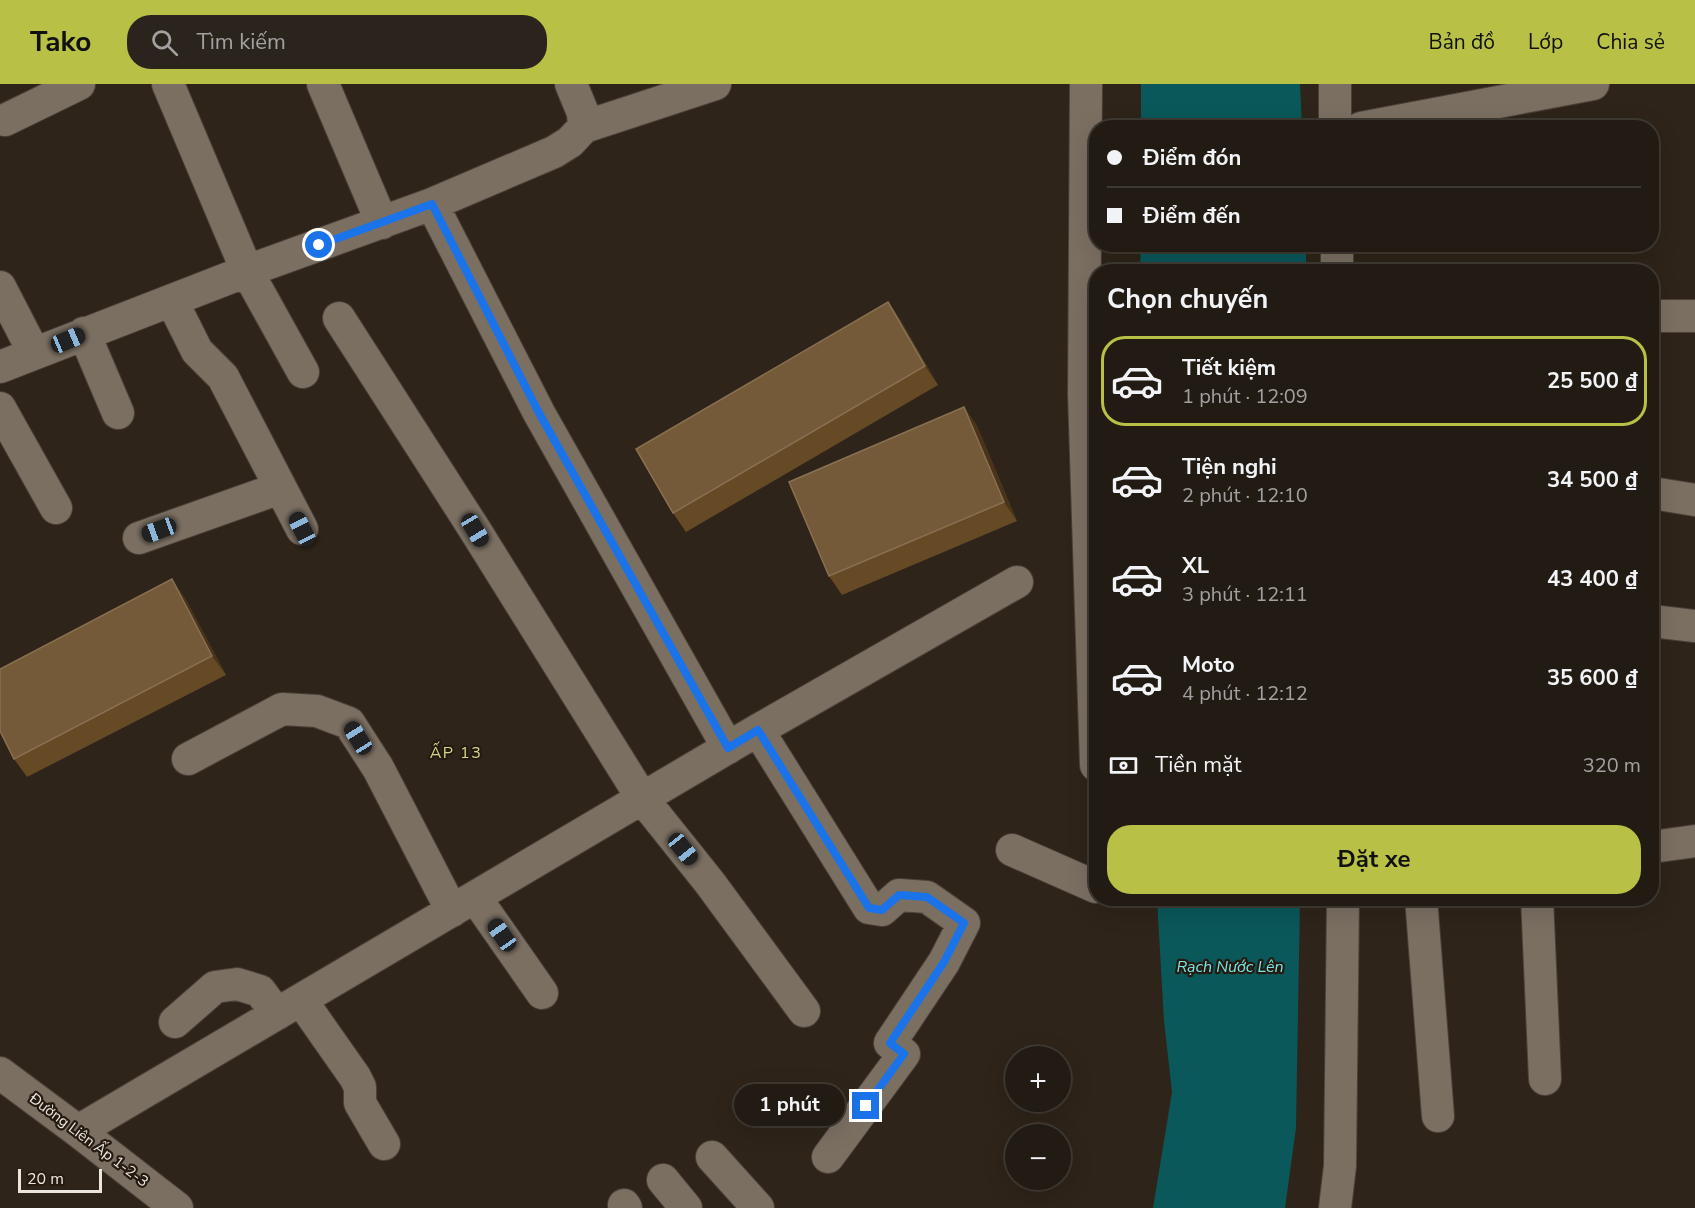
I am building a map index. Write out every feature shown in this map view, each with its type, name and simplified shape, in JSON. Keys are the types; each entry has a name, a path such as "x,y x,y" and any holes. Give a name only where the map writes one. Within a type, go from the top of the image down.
{"street":[{"path":"5,120 79,84"},
{"path":"168,84 247,271 303,372"},
{"path":"323,84 382,222"},
{"path":"571,84 583,113 584,127"},
{"path":"0,367 247,271 432,204 554,152 570,142 584,127 715,84"},
{"path":"1086,84 1084,394 1089,549"},
{"path":"1335,84 1335,120"},
{"path":"1403,120 1593,84"},
{"path":"432,204 539,413 728,748"},
{"path":"0,287 34,353"},
{"path":"172,301 197,351 223,377 302,529"},
{"path":"1659,316 1695,316"},
{"path":"339,318 475,530 642,798 711,884 804,1011"},
{"path":"84,333 118,413"},
{"path":"0,408 56,508"},
{"path":"139,538 280,488"},
{"path":"1659,494 1695,500"},
{"path":"78,1131 758,730 1017,582"},
{"path":"1659,622 1695,626"},
{"path":"188,759 282,709 317,711 349,723 464,904 542,993"},
{"path":"758,730 869,908 882,910 899,895 927,897 964,923 944,962 890,1043 904,1054 828,1157"},
{"path":"1659,846 1695,841"},
{"path":"1012,850 1089,884"},
{"path":"1335,1208 1340,1166 1342,906"},
{"path":"1422,906 1438,1116"},
{"path":"1538,906 1545,1079"},
{"path":"176,1022 215,987 237,984 260,991 289,1007 355,1077 360,1087 360,1103 384,1144"},
{"name":"Đường Liên Ấp 1-2-3","path":"0,1073 177,1208"},
{"path":"712,1157 758,1208"},
{"path":"663,1179 686,1208"}],"water":[{"path":"1141,84 1300,84 1302,120 1141,120"},
{"path":"1141,252 1306,252 1306,264 1140,264"},
{"name":"Rạch Nước Lên","path":"1157,906 1300,906 1296,1128 1285,1208 1153,1208 1172,1092 1164,1021"}],"building":[{"path":"888,302 925,366 673,513 636,449"},
{"path":"964,407 1004,502 829,576 789,482"},
{"path":"172,579 212,656 14,759 0,731 0,669"}],"district":[{"name":"ẤP 13","path":"456,753"}],"route":[{"path":"319,245 432,204 539,413 728,748 758,730 869,908 882,910 899,895 927,897 964,923 944,962 890,1043 904,1054 866,1106"}]}
